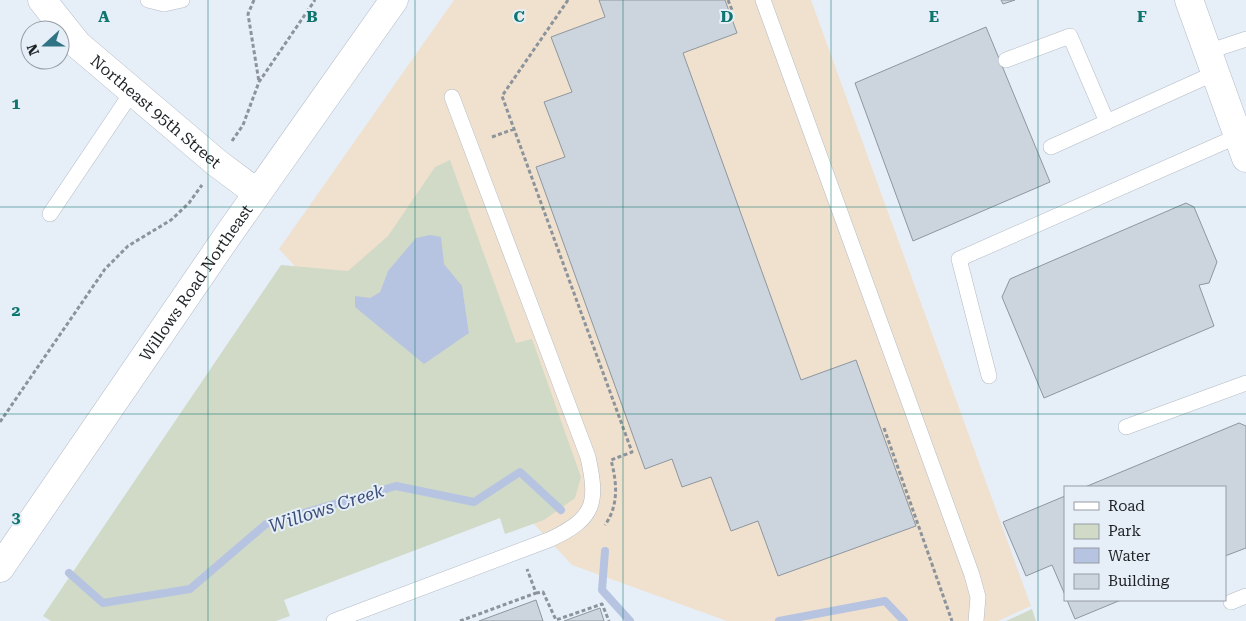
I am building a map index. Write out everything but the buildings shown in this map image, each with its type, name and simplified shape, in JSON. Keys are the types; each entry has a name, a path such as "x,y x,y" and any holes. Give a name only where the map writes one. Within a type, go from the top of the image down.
{"main road":[{"name":"Northeast 95th Street","path":"42,0 78,46 217,163 257,193"},
{"name":"Willows Road Northeast","path":"0,568 257,193 394,0"},
{"path":"1188,0 1242,147"}],"lane":[{"path":"148,0 164,4 182,0"},
{"path":"762,0 972,575 978,597 976,621"},
{"path":"1006,60 1070,36 1107,122"},
{"path":"1050,147 1107,122 1211,62 1246,39"},
{"path":"50,214 132,92"},
{"path":"334,621 551,539 583,520 592,504 594,485 588,457 452,97"},
{"path":"989,376 959,259 1242,147"},
{"path":"1126,427 1246,383"},
{"path":"1231,602 1246,596"}],"path":[{"path":"254,0 248,14 259,82"},
{"path":"232,140 243,125 259,82 315,0"},
{"path":"728,0 732,10"},
{"path":"492,137 514,129"},
{"path":"0,422 105,269 128,246 171,220 189,203 200,189"},
{"path":"884,428 952,621"},
{"path":"536,593 544,592 556,620 602,604 609,621"}],"shaded area":[{"path":"454,0 811,0 1031,606 998,621 727,621 572,565 279,249"}],"green space":[{"path":"450,160 516,343 532,339 581,477 575,498 544,520 505,534 500,518 284,600 290,616 276,621 51,621 43,616 281,265 348,271 388,236 435,167","holes":["444,264 462,287 469,333 370,298 380,292 388,271"]},
{"path":"1032,609 1036,621 1006,621"}],"water":[{"path":"430,235 441,237 444,264 462,286 469,333 424,364 355,307 355,296 370,298 380,292 388,271 416,238"}],"waterway":[{"name":"Willows Creek","path":"69,573 103,603 190,589 266,524 396,486 474,502 520,472 561,510"},
{"name":"Willows Creek","path":"605,551 602,590 630,621"},
{"name":"Willows Creek","path":"779,621 885,601 904,621"}]}
